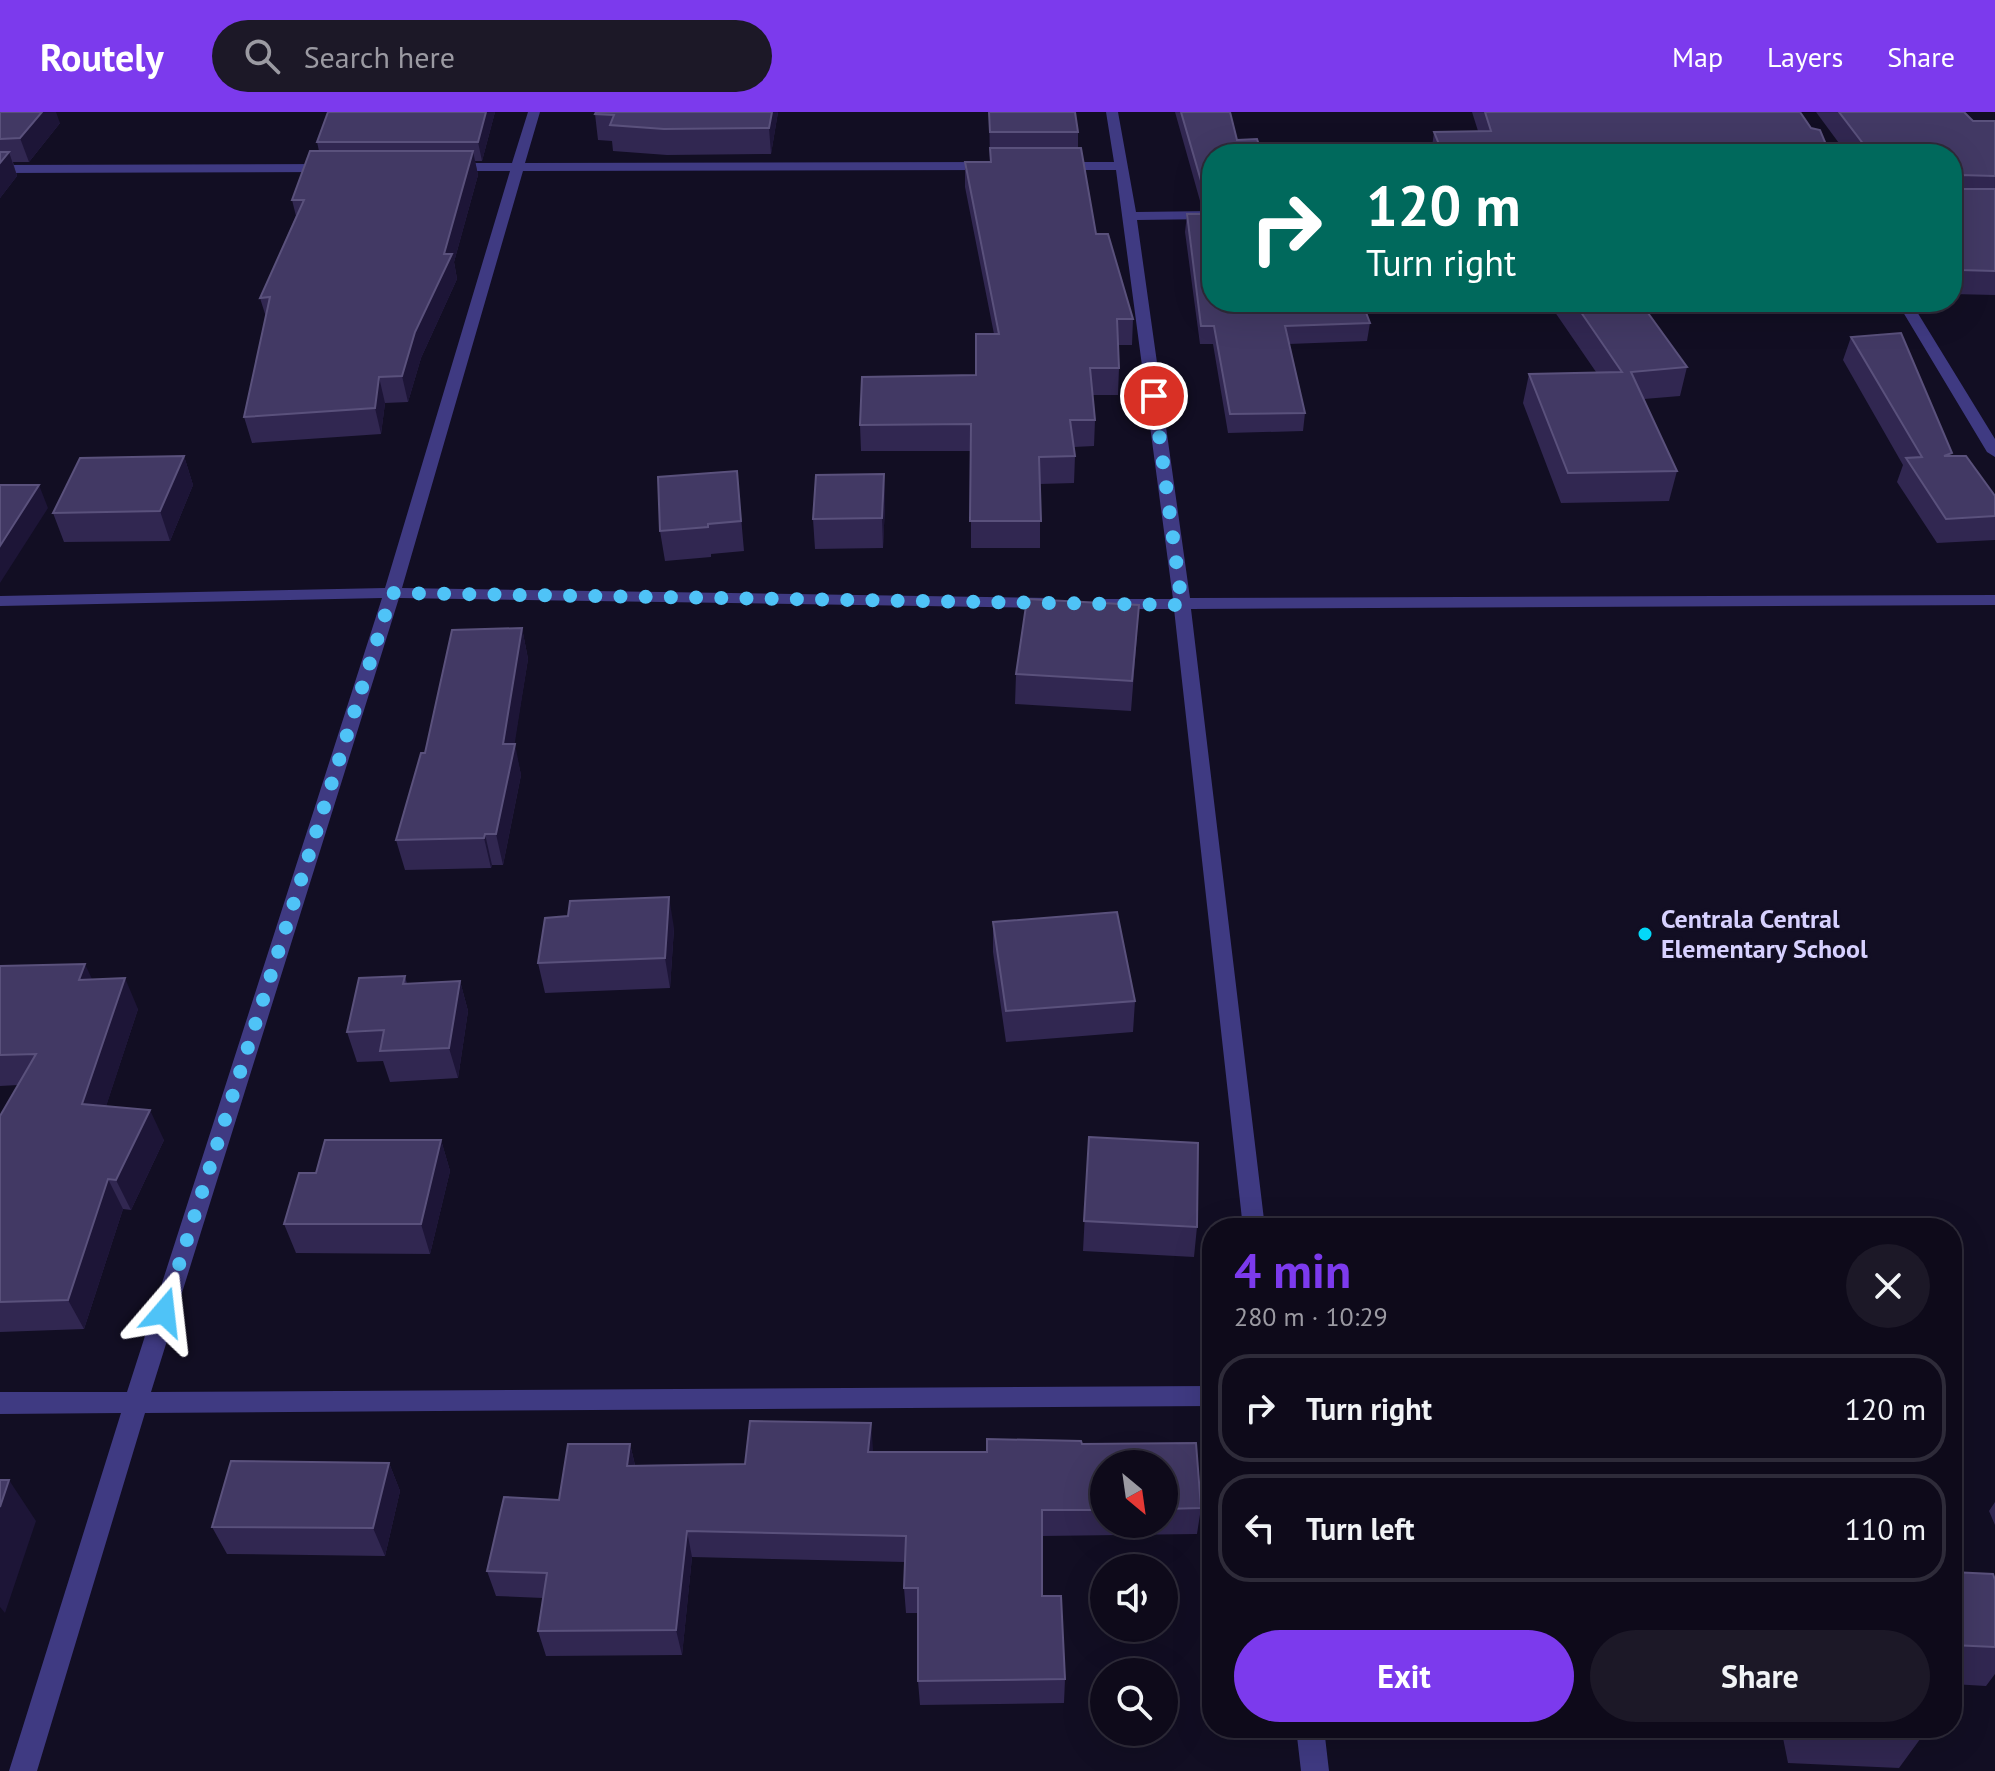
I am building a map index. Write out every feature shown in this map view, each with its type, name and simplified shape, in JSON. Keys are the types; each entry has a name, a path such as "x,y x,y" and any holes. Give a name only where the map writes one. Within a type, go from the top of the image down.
{"street":[{"path":"23,1771 136,1402 392,593 515,167 534,112"},
{"path":"1112,112 1130,216 1182,605 1253,1218"},
{"path":"437,167 1010,166"},
{"path":"1042,166 1122,166"},
{"path":"0,169 343,168"},
{"path":"1130,216 1202,215"},
{"path":"1910,312 1995,452"},
{"path":"0,601 392,593 1182,605 1995,600"},
{"path":"0,1403 1202,1396"},
{"path":"1311,1738 1315,1771"}],"building":[{"path":"0,112 42,112 20,138 0,139"},
{"path":"328,112 486,112 478,142 317,142"},
{"path":"596,112 772,112 769,128 664,129 610,125 614,115"},
{"path":"989,112 1075,112 1078,132 990,132"},
{"path":"1181,112 1230,112 1237,140 1257,139 1259,144 1202,144 1202,184"},
{"path":"1485,112 1800,112 1811,128 1820,130 1826,144 1439,144 1434,132 1491,131"},
{"path":"1839,112 1964,112 1973,121 1995,121 1995,176 1962,175 1962,144 1863,144"},
{"path":"990,148 1081,148 1096,234 1108,234 1133,319 1117,319 1119,368 1090,368 1095,420 1070,420 1075,456 1039,457 1041,521 970,521 971,424 860,425 862,377 976,375 976,334 999,334 965,162 991,162"},
{"path":"310,151 473,151 444,254 452,254 415,332 402,376 379,377 375,408 244,417 270,297 260,298 304,200 292,200"},
{"path":"0,152 9,152 0,163"},
{"path":"1962,189 1995,189 1995,271 1962,270"},
{"path":"1187,214 1202,214 1202,312 1366,312 1370,323 1285,326 1305,413 1230,414 1214,326 1201,326"},
{"path":"1581,312 1647,312 1687,367 1631,372 1677,471 1568,473 1529,374 1622,372"},
{"path":"1901,333 1952,453 1944,456 1966,456 1995,496 1995,516 1946,519 1906,458 1922,457 1851,337"},
{"path":"184,456 160,511 53,513 80,458"},
{"path":"737,471 741,521 660,531 658,477"},
{"path":"884,474 882,518 813,519 816,475"},
{"path":"0,485 39,485 0,546"},
{"path":"1027,599 1139,605 1132,681 1016,674"},
{"path":"522,628 503,744 515,744 496,834 485,834 484,838 396,840 421,753 425,753 452,630"},
{"path":"669,897 665,958 538,963 545,918 568,916 570,901"},
{"path":"1117,912 1135,1001 1006,1011 993,922"},
{"path":"85,964 79,980 125,978 82,1104 150,1110 116,1180 108,1179 68,1300 0,1302 0,1116 36,1054 0,1055 0,966"},
{"path":"405,976 403,984 460,981 449,1048 380,1051 384,1030 347,1032 359,978"},
{"path":"1089,1137 1198,1143 1197,1227 1084,1221"},
{"path":"325,1140 441,1140 421,1224 284,1224 299,1173 316,1173"},
{"path":"750,1421 871,1423 868,1452 987,1452 987,1439 1081,1441 1082,1444 1196,1443 1201,1508 1178,1509 1178,1450 1090,1450 1090,1510 1042,1510 1042,1596 1061,1596 1065,1679 918,1681 918,1588 904,1588 906,1536 687,1531 676,1630 538,1631 547,1573 487,1571 504,1497 559,1500 568,1444 630,1444 627,1466 745,1464"},
{"path":"231,1461 389,1463 373,1528 212,1527"},
{"path":"0,1480 9,1480 0,1507"},
{"path":"1962,1572 1993,1574 1995,1647 1962,1645"}],"place":[{"name":"Centrala Central Elementary School","path":"1645,934"}],"route":[{"path":"164,1312 392,593 1182,605 1154,396"}]}
